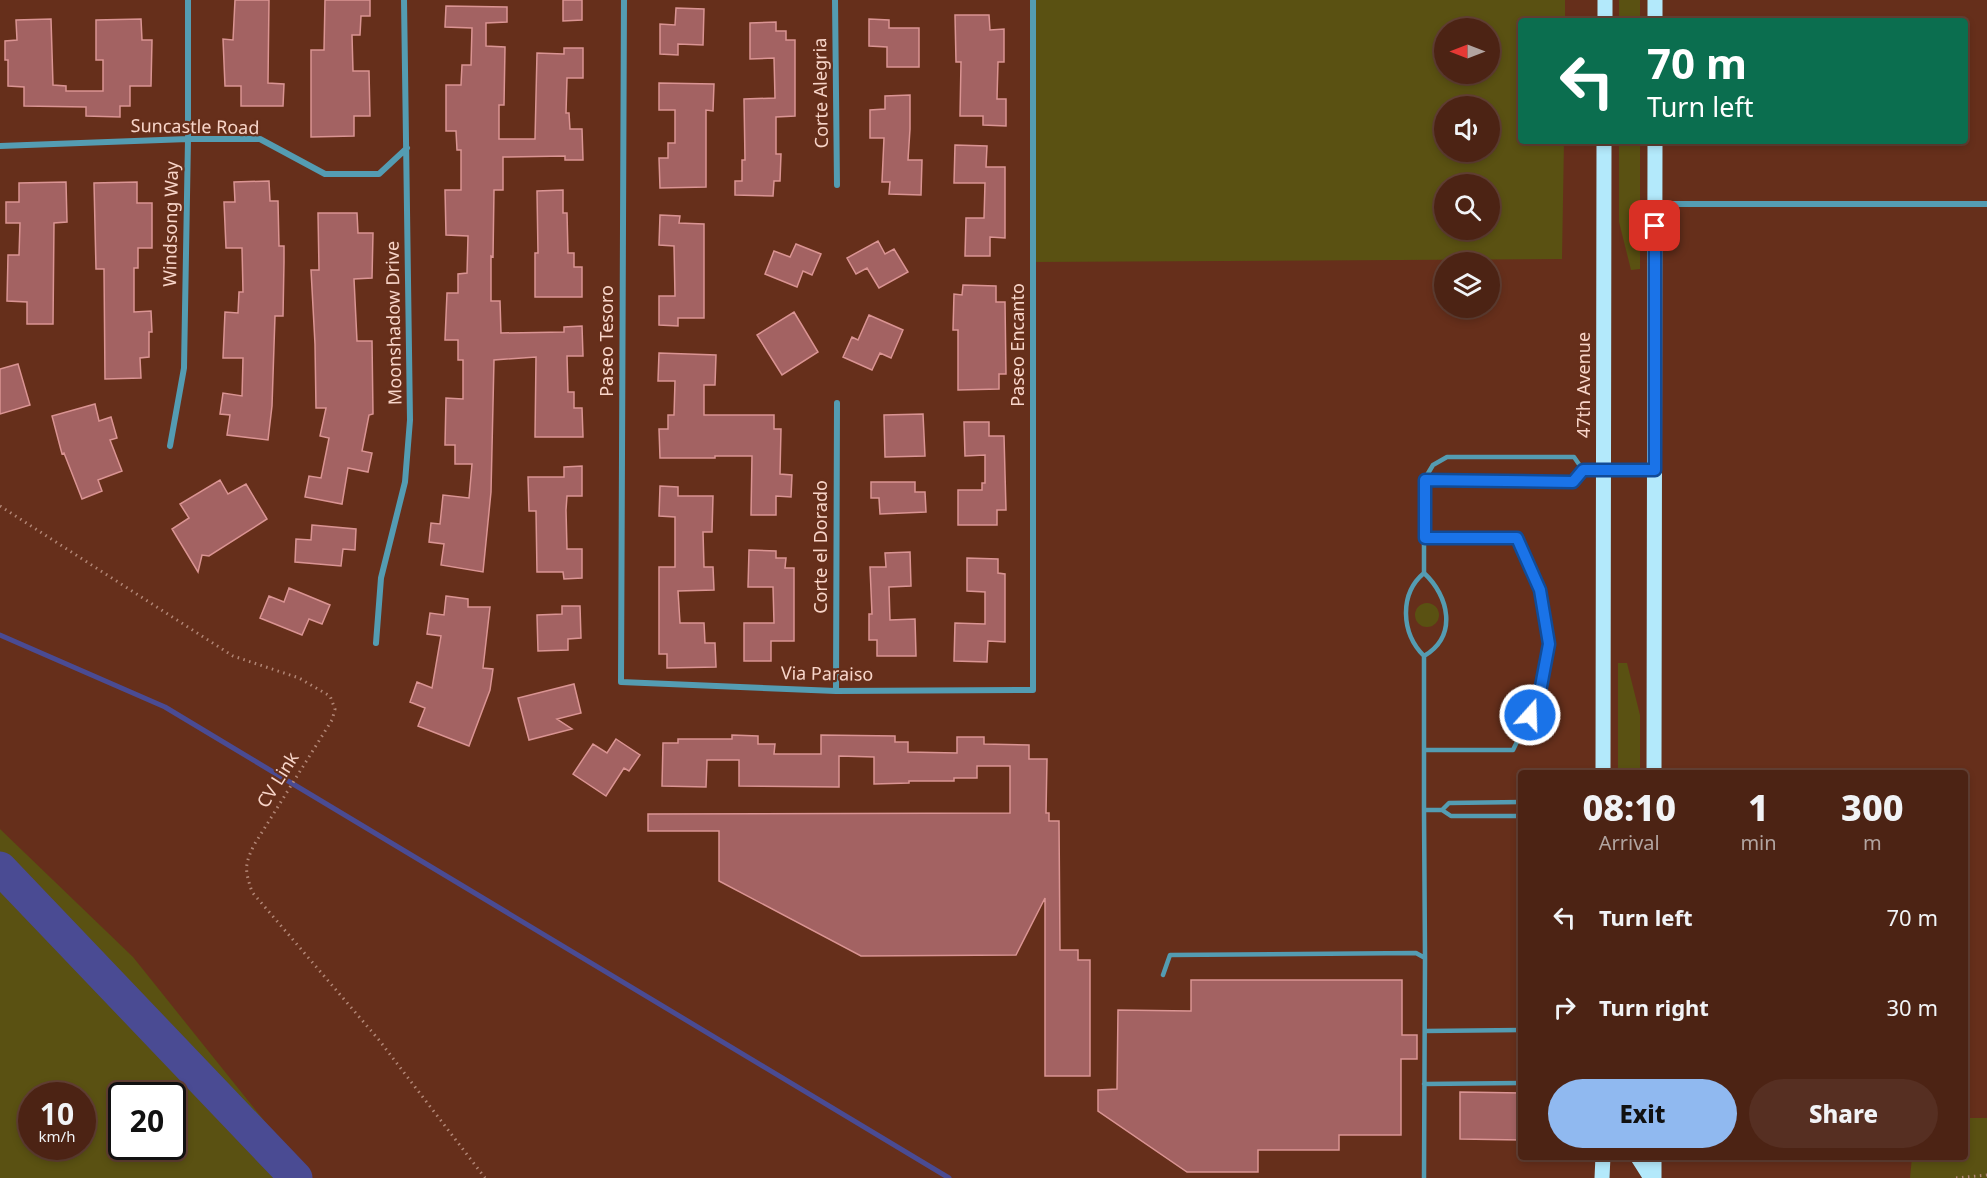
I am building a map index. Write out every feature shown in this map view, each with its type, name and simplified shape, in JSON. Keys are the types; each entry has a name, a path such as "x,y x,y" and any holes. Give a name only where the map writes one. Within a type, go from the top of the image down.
{"main road":[{"path":"1605,0 1605,18"},
{"path":"1655,0 1655,18"},
{"name":"47th Avenue","path":"1603,770 1604,144"},
{"path":"1654,770 1655,144"},
{"path":"1602,1160 1602,1178"},
{"path":"1640,1160 1652,1178"},
{"path":"1652,1178 1654,1160"}],"street":[{"name":"Windsong Way","path":"170,446 184,368 188,0"},
{"name":"Moonshadow Drive","path":"376,642 381,578 405,482 410,420 404,0"},
{"name":"Paseo Tesoro","path":"621,682 624,0"},
{"name":"Corte Alegria","path":"835,0 837,185"},
{"name":"Paseo Encanto","path":"1033,0 1033,690"},
{"name":"Suncastle Road","path":"0,146 188,139 260,139 325,174 379,174 407,148"},
{"path":"1655,204 1987,204"},
{"name":"Corte el Dorado","path":"836,691 837,403"},
{"name":"Via Paraiso","path":"621,682 836,691 1033,690"}],"lane":[{"path":"1425,656 1434,651 1440,642 1447,615 1440,590 1425,573 1425,480 1433,465 1447,457 1574,457 1583,470"},
{"path":"1583,470 1655,470"},
{"path":"1425,480 1573,482 1583,470"},
{"path":"1425,538 1517,538 1540,590 1549,644 1539,697 1513,750 1425,750"},
{"path":"1424,1178 1425,656 1411,640 1406,614 1411,589 1416,580 1425,573"},
{"path":"1442,810 1449,803 1518,802"},
{"path":"1424,810 1442,810 1451,816 1518,816"},
{"path":"1163,975 1170,954 1416,953 1425,958"},
{"path":"1425,1030 1518,1030"},
{"path":"1425,1084 1518,1083"}],"path":[{"name":"CV Link","path":"0,506 233,656 299,678 330,696 335,709 330,723 254,845 246,861 245,872 252,892 379,1040 485,1178"},
{"path":"1956,1178 1987,1175"}],"shaded area":[{"path":"1033,0 1565,0 1565,18 1518,18 1518,144 1564,144 1562,259 1500,259 1500,252 1434,252 1434,260 1033,262"},
{"path":"1619,0 1640,0 1640,18 1619,18"},
{"path":"1619,144 1640,144 1640,269 1631,270 1619,222"},
{"path":"1427,603 1435,607 1439,615 1435,623 1427,627 1419,623 1415,615 1419,607"},
{"path":"1618,663 1627,663 1640,715 1640,770 1618,770"},
{"path":"0,829 133,957 310,1178 0,1178"},
{"path":"1968,1118 1987,1118 1987,1178 1910,1178 1912,1160 1968,1160"}],"building":[{"path":"235,0 269,0 268,83 284,84 283,106 241,106 241,86 225,86 223,39 233,40"},
{"path":"325,0 370,0 370,16 361,16 360,35 352,35 353,71 369,71 370,116 354,116 354,136 311,137 311,50 324,50"},
{"path":"563,0 582,0 582,20 563,21"},
{"path":"446,6 507,7 507,22 486,23 486,46 505,47 504,105 499,105 499,139 535,139 537,53 564,54 564,48 583,48 583,78 567,78 566,113 569,113 570,129 582,129 583,160 565,160 565,156 503,157 503,190 494,190 491,301 500,301 501,333 564,332 564,327 582,326 583,356 567,356 568,392 574,392 574,408 582,408 583,437 535,437 536,357 494,360 491,492 483,572 441,565 444,544 429,542 431,523 440,524 443,495 469,498 472,464 455,464 455,445 445,445 446,398 463,399 463,360 458,360 458,340 445,340 447,293 458,293 458,274 467,273 468,236 446,235 445,190 461,190 461,150 457,150 456,131 446,131 446,85 461,85 462,65 471,65 472,28 445,27"},
{"path":"676,8 704,9 703,45 678,44 678,55 660,54 660,24 675,25"},
{"path":"955,15 989,15 990,30 1004,29 1004,62 998,62 997,99 1006,99 1006,126 983,125 983,116 960,116 961,62 956,62"},
{"path":"51,19 53,85 66,86 66,91 103,91 103,60 96,60 96,20 141,19 142,40 152,40 151,86 130,86 130,106 120,106 120,117 86,116 86,107 24,106 24,87 8,86 5,41 17,40 16,20"},
{"path":"869,19 889,20 889,28 919,28 919,67 887,67 887,47 869,46"},
{"path":"776,22 776,31 786,31 786,40 795,40 795,116 776,117 776,154 781,154 780,181 774,181 773,196 735,195 735,181 742,181 742,160 745,160 744,99 775,98 774,58 750,59 750,23"},
{"path":"659,83 714,84 713,111 706,110 706,187 660,188 659,158 668,158 668,143 675,143 675,110 659,110"},
{"path":"910,95 908,160 922,160 921,195 889,194 890,182 882,182 884,138 870,138 870,110 885,109 885,96"},
{"path":"955,145 987,146 986,167 1005,167 1005,238 990,237 990,256 965,256 966,218 984,218 985,183 954,183"},
{"path":"269,181 270,201 278,201 279,246 284,246 284,262 283,316 275,316 272,406 268,440 227,435 230,415 220,414 223,393 242,396 243,358 223,358 225,312 238,313 239,292 243,292 242,248 226,248 224,202 235,202 234,182"},
{"path":"66,182 67,222 54,223 53,324 27,324 27,302 7,301 8,255 19,255 20,223 6,223 6,202 19,202 19,183"},
{"path":"137,182 137,203 152,203 152,248 138,248 138,268 134,268 134,312 151,311 152,332 149,332 149,357 140,358 141,378 105,379 104,269 96,269 94,183"},
{"path":"563,190 563,213 567,213 568,253 574,253 574,267 582,267 582,297 535,297 535,253 538,253 537,191"},
{"path":"318,213 357,213 358,233 373,233 372,278 354,279 357,341 372,341 373,414 369,415 362,451 372,453 368,472 348,468 342,504 305,497 309,476 321,478 329,438 320,436 326,408 316,408 311,270 319,270"},
{"path":"660,215 680,216 679,223 704,224 704,318 678,318 678,326 659,325 659,296 675,296 674,246 659,245"},
{"path":"878,241 885,254 894,249 908,272 879,288 867,268 856,274 847,258"},
{"path":"796,244 821,254 812,275 803,271 797,287 765,274 774,251 790,257"},
{"path":"963,285 996,286 996,302 1005,302 1006,374 999,374 999,389 958,390 958,330 953,330 954,294 962,295"},
{"path":"794,312 818,352 782,375 757,335"},
{"path":"869,315 903,330 891,358 880,353 872,370 843,357 852,337 858,340"},
{"path":"659,353 716,355 715,385 704,385 704,415 774,415 774,429 781,429 780,474 792,475 791,497 776,496 776,515 751,515 752,456 660,458 659,429 668,429 668,415 674,415 675,381 658,381"},
{"path":"18,364 30,405 0,414 0,369"},
{"path":"95,404 99,421 111,417 117,438 110,440 122,471 98,480 102,491 82,499 64,453 62,454 52,416"},
{"path":"923,414 925,456 885,457 884,415"},
{"path":"964,422 989,422 989,436 1004,436 1006,510 997,510 997,525 958,525 958,490 982,490 982,483 985,483 985,455 965,456"},
{"path":"582,466 582,496 567,496 566,510 567,549 582,549 582,578 564,579 563,572 537,572 536,511 529,511 528,477 564,477 564,467"},
{"path":"220,480 228,494 246,484 267,519 209,556 202,555 198,572 172,529 189,518 180,504"},
{"path":"871,482 915,482 915,492 925,492 926,512 880,514 879,498 871,498"},
{"path":"660,486 678,487 678,496 713,496 712,532 703,532 704,567 713,567 714,590 678,591 680,623 704,623 705,643 715,643 716,667 667,668 667,654 659,654 659,567 675,567 675,517 659,516"},
{"path":"312,525 356,529 355,550 343,549 341,566 295,562 296,539 311,540"},
{"path":"749,550 776,551 776,558 786,558 785,568 794,568 794,641 771,641 771,661 744,661 744,623 774,623 773,587 748,587"},
{"path":"910,552 911,586 889,587 890,620 915,619 916,656 877,656 877,640 869,640 869,614 872,614 870,567 886,567 885,553"},
{"path":"967,558 998,559 998,573 1005,574 1005,642 988,641 987,662 954,661 955,623 985,624 985,592 967,591"},
{"path":"289,588 330,605 322,624 309,619 302,635 260,618 269,596 284,602"},
{"path":"446,596 468,599 468,607 490,607 483,668 493,669 490,690 469,746 418,726 425,708 410,702 417,682 432,688 441,636 427,634 430,613 444,615"},
{"path":"562,606 580,606 581,638 568,639 568,650 538,651 537,615 562,614"},
{"path":"574,684 581,713 557,719 572,729 529,740 518,698"},
{"path":"732,735 758,736 758,744 775,744 774,754 821,754 821,735 895,736 895,742 908,742 908,752 957,753 957,737 984,737 984,744 1029,745 1029,759 1047,759 1046,813 1049,813 1049,821 1059,821 1060,950 1078,950 1078,960 1090,960 1090,1076 1045,1076 1045,898 1016,955 861,956 719,881 719,831 648,831 648,814 1010,813 1010,766 977,766 977,778 874,784 874,757 839,756 839,787 739,786 739,760 707,760 706,787 662,786 663,743 678,743 678,739 732,739"},
{"path":"616,739 640,755 629,771 624,768 606,796 573,774 593,744 607,753"},
{"path":"1191,980 1402,980 1402,1035 1417,1035 1417,1059 1401,1059 1401,1135 1339,1135 1339,1150 1258,1150 1258,1172 1187,1172 1098,1111 1098,1090 1117,1089 1118,1010 1191,1011"},
{"path":"1460,1092 1518,1093 1518,1140 1460,1139"}],"waterway":[{"path":"0,635 165,707 949,1178"},
{"path":"0,868 296,1178"}],"route":[{"path":"1530,715 1539,697 1549,644 1540,590 1517,538 1425,538 1425,480 1573,482 1583,470 1655,470 1655,226"}]}
